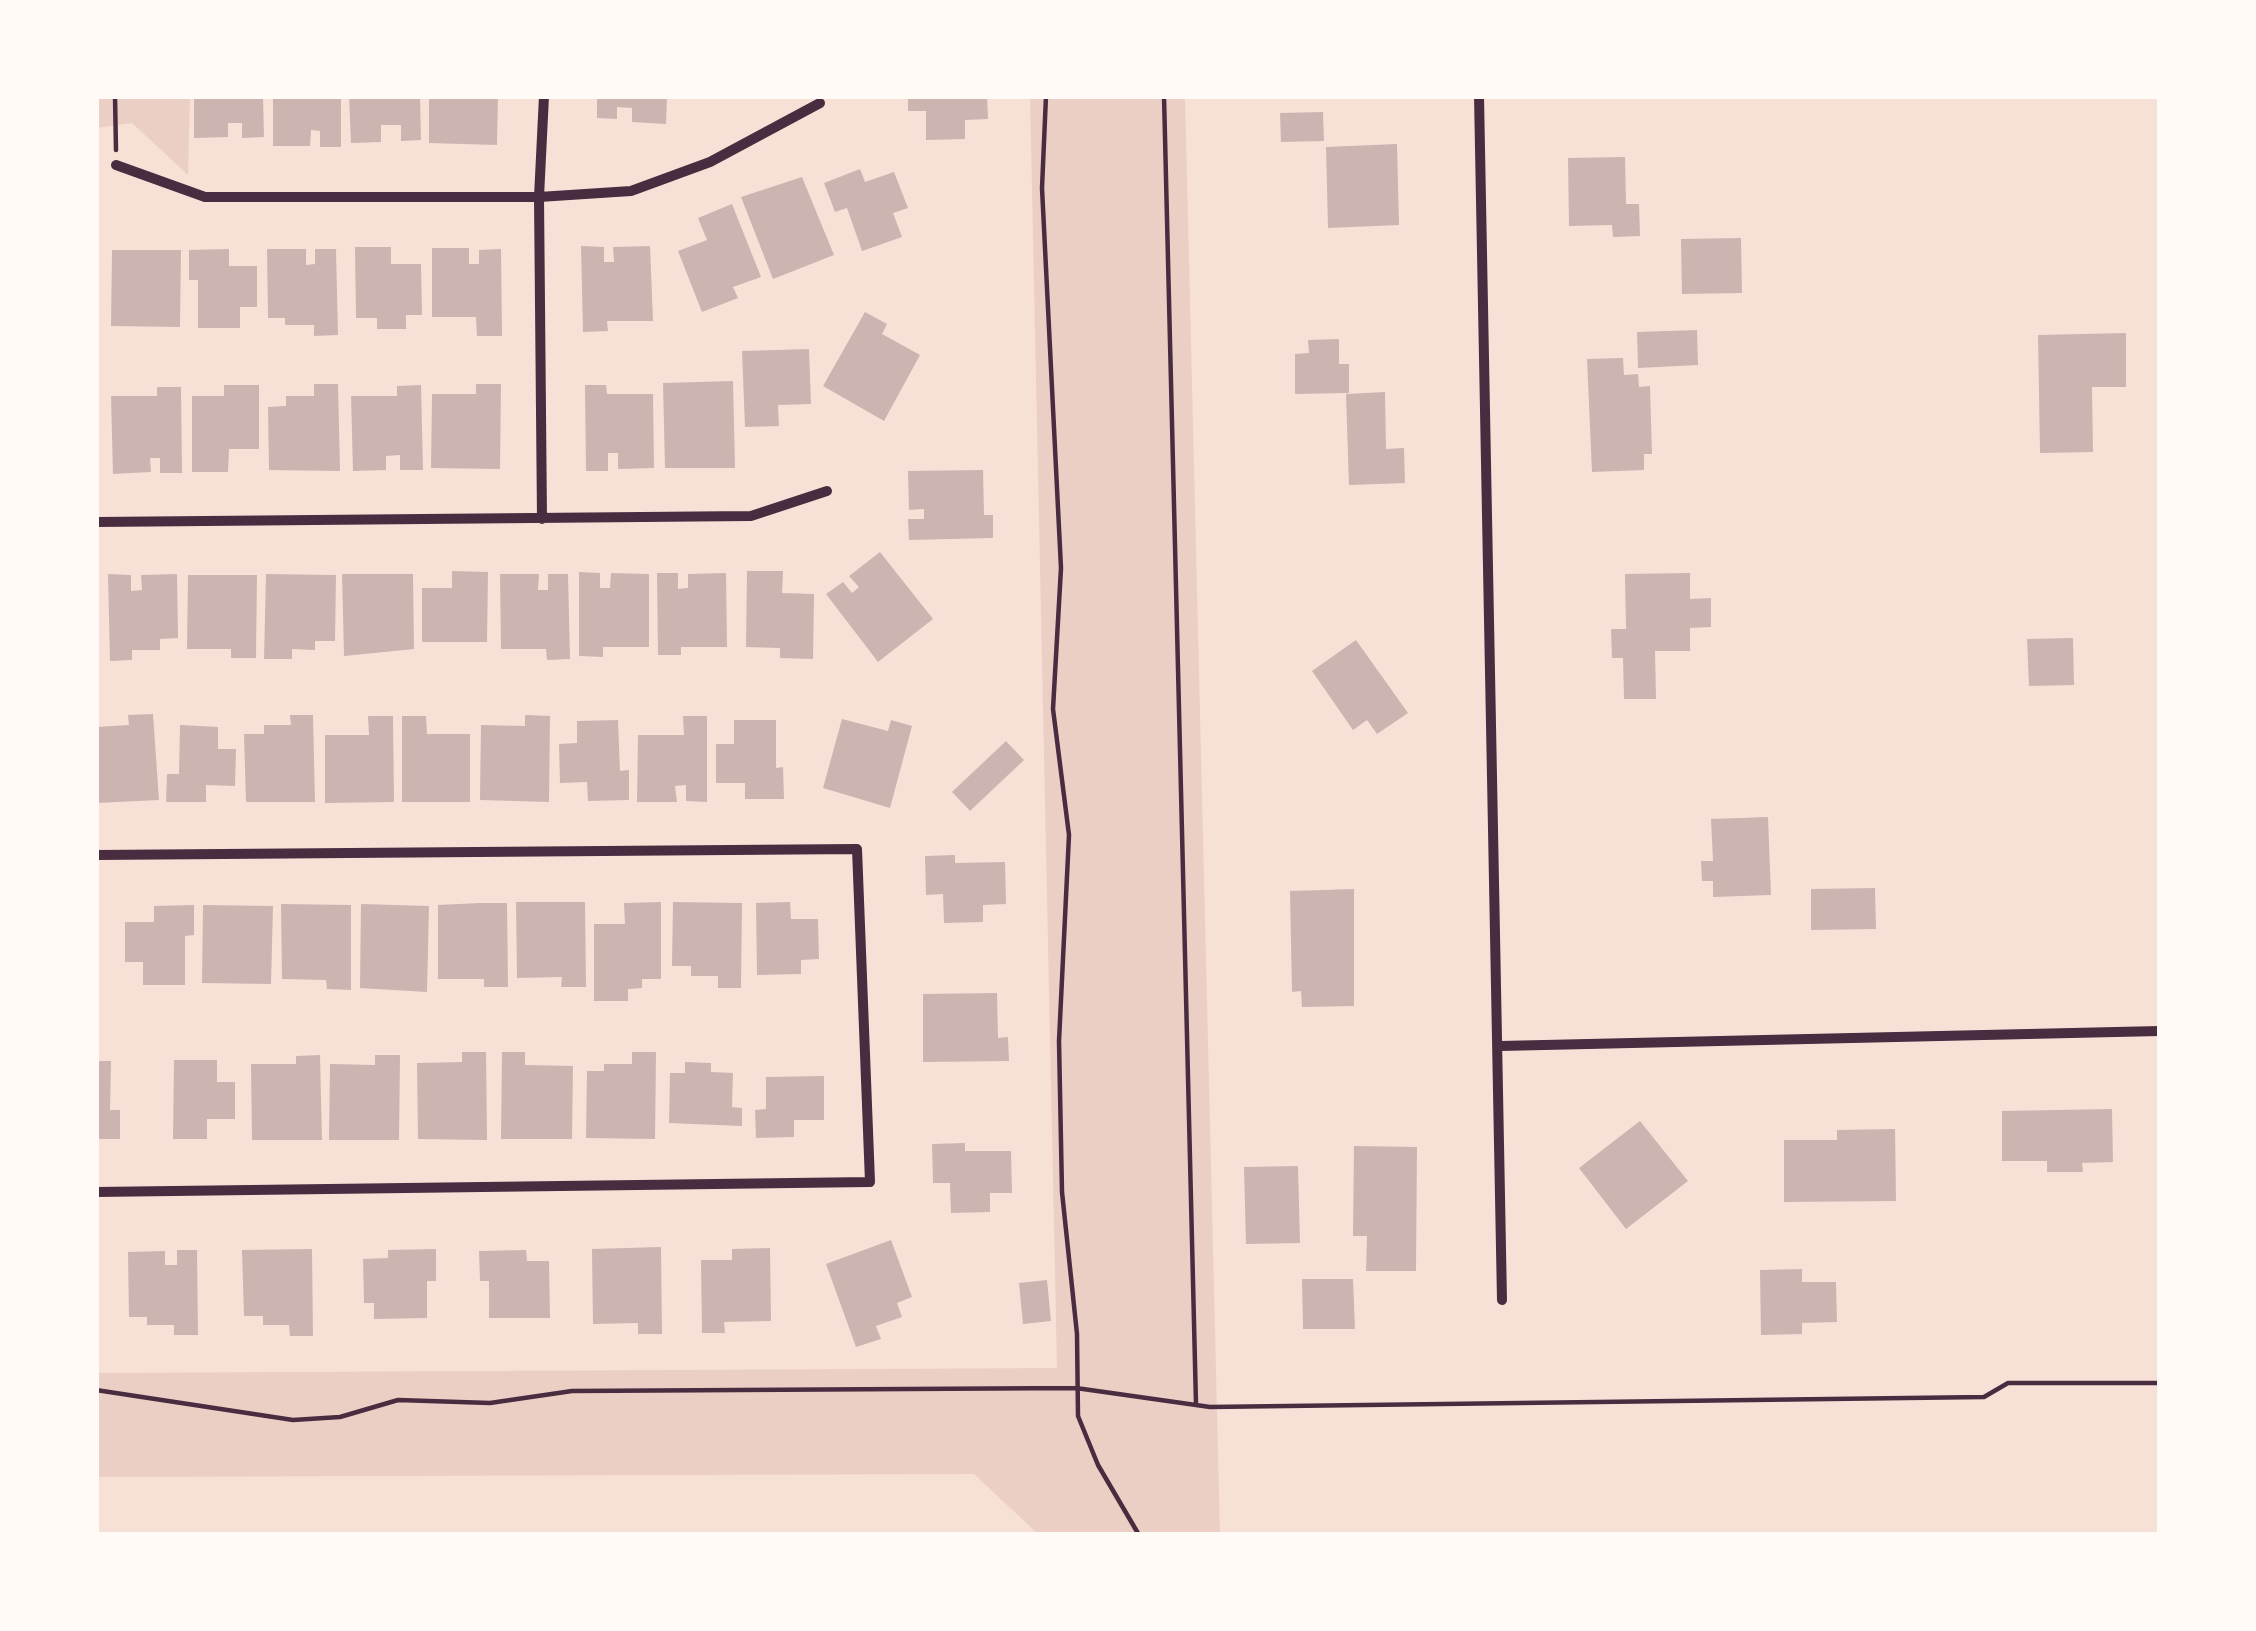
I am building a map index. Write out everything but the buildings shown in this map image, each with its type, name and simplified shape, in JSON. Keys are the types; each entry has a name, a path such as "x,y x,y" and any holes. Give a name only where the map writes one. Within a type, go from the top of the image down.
{"street":[{"path":"542,519 539,197 544,96"},
{"path":"1479,96 1502,1300"},
{"path":"116,165 205,197 539,197 631,191 710,162 820,103"},
{"path":"96,522 751,516 826,491"},
{"path":"96,855 857,849 870,1182 96,1192"},
{"path":"1500,1046 2160,1031"}],"path":[{"path":"115,96 116,165"},
{"path":"1046,96 1043,209 1061,568 1053,710 1069,835 1059,1041 1062,1192 1077,1334 1076,1388 1084,1436 1139,1535"},
{"path":"1164,96 1196,1405"},
{"path":"96,1390 293,1420 340,1417 398,1400 490,1403 572,1391 1076,1388 1196,1405 1984,1397 2008,1383 2160,1383"}],"shaded area":[{"path":"96,96 190,96 188,175 132,123 96,128"},
{"path":"1030,96 1185,96 1220,1535 1039,1535 974,1474 96,1477 96,1373 1057,1368"}]}
